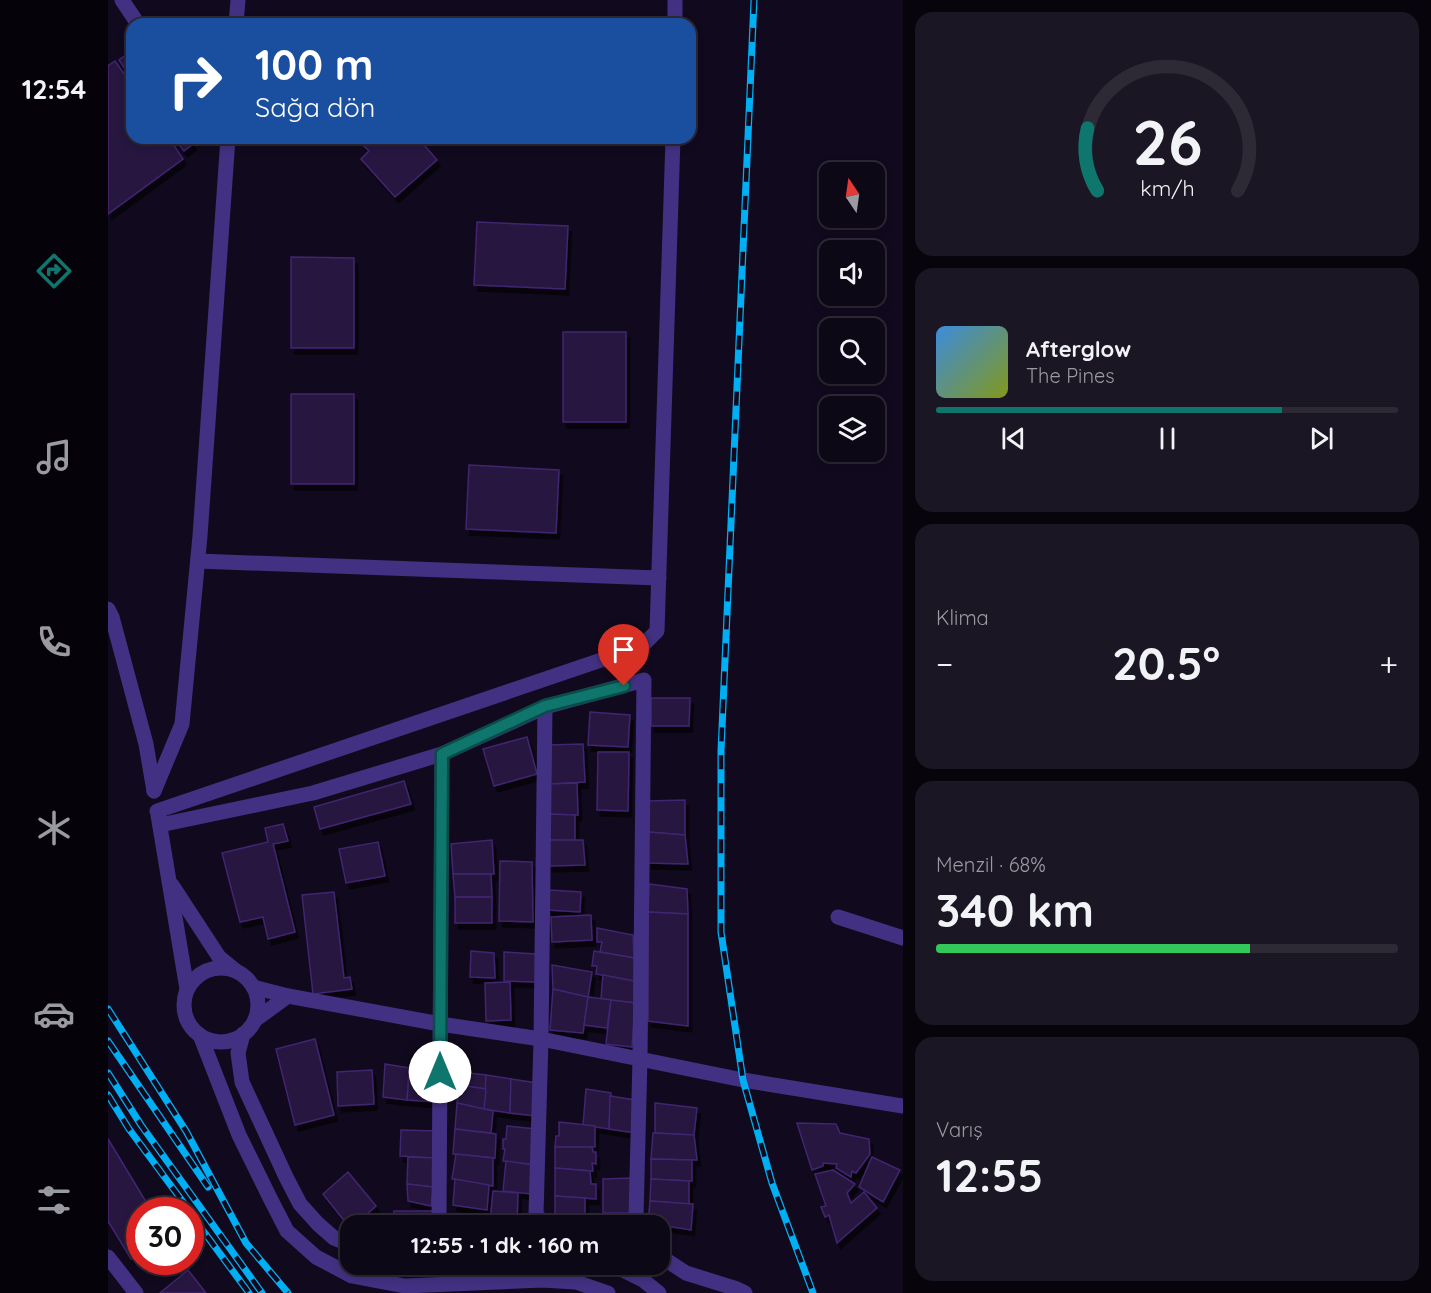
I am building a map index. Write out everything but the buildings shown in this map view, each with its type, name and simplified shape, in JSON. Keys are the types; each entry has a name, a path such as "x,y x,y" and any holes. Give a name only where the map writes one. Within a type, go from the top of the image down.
{"street":[{"path":"122,0 134,18"},
{"path":"236,18 238,0"},
{"path":"675,0 675,18"},
{"path":"154,791 182,724 198,561 228,144"},
{"path":"158,818 644,644 657,631 673,144"},
{"path":"198,561 659,578"},
{"path":"108,609 146,744 187,989"},
{"path":"158,818 313,793 442,754 545,706 644,680 636,1215"},
{"path":"537,1215 545,706"},
{"path":"439,1215 442,754"},
{"path":"169,880 219,957 246,978 253,987 258,1009 255,1020"},
{"path":"838,917 903,938"},
{"path":"236,971 225,968 202,973 187,989 184,1012 188,1023 200,1035 216,1042 228,1041 243,1034 255,1020 288,996"},
{"path":"253,987 288,996 440,1024 541,1039 743,1080 903,1106"},
{"path":"243,1034 238,1053 242,1082 286,1177 300,1204 318,1224 340,1240"},
{"path":"200,1035 239,1136 270,1200 287,1231 316,1257 352,1276 405,1286 542,1280 576,1282 608,1293"},
{"path":"108,1257 136,1293"},
{"path":"670,1263 686,1274 737,1288 746,1293"},
{"path":"633,1275 659,1293"}],"railway":[{"path":"754,0 721,751 721,932 743,1080 772,1183 813,1293"},
{"path":"108,1009 186,1131 246,1243 288,1293"},
{"path":"108,1041 208,1187"},
{"path":"108,1073 141,1125 262,1293"},
{"path":"108,1095 129,1129 179,1197"},
{"path":"204,1232 249,1293"}],"route":[{"path":"440,1072 442,754 545,706 624,686"}]}
